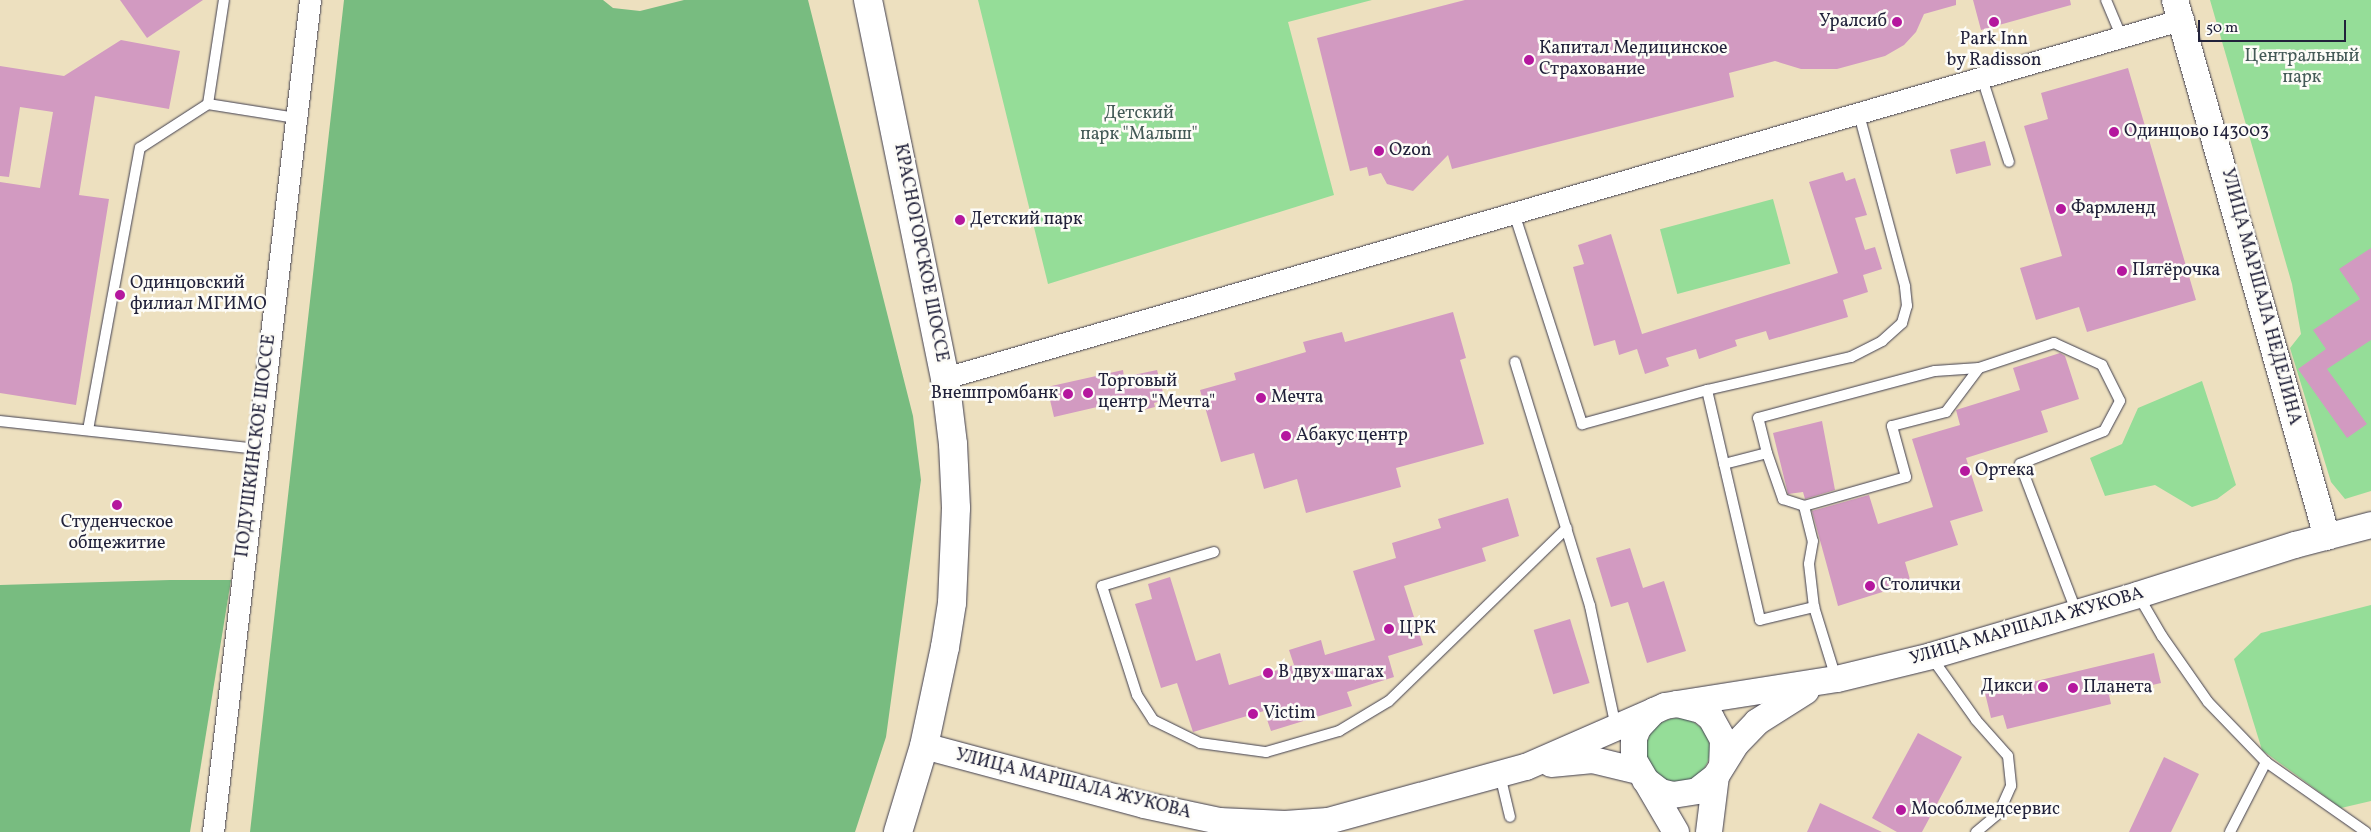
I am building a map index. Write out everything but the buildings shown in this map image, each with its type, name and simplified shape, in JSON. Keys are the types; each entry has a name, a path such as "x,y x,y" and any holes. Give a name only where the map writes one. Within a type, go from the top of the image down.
{"main road":[{"name":"КРАСНОГОРСКОЕ ШОССЕ","path":"868,0 945,378 953,444 955,560 945,647 924,746 898,832"}],"street":[{"name":"ПОДУШКИНСКОЕ ШОССЕ","path":"213,832 310,0"},
{"path":"945,378 2122,38 2179,10"},
{"name":"УЛИЦА МАРШАЛА НЕДЕЛИНА","path":"2179,10 2327,537"},
{"name":"УЛИЦА МАРШАЛА ЖУКОВА","path":"924,746 1144,805 1219,821 1275,824 1328,821 1526,767 1666,708 1829,681 1931,656 2371,525"},
{"path":"1526,767 1593,760 1640,774 1661,792 1679,795 1697,791 1719,770 1757,722 1829,681"},
{"path":"1676,832 1640,774 1634,760 1634,738 1638,728 1666,708 1701,710 1711,718 1723,740 1709,832"}],"lane":[{"path":"208,104 224,0"},
{"path":"2106,0 2122,38"},
{"path":"1982,78 2009,162"},
{"path":"88,430 140,148 208,104 296,118"},
{"path":"1514,213 1582,424 1707,390 1851,357 1882,340 1902,323 1907,306 1905,286 1859,114"},
{"path":"1979,368 1946,412 1892,426 1906,477 1804,506 1783,499 1767,453 1758,418 1935,371 1979,368 2054,343 2102,365 2120,401 2104,431 2020,464 2076,613"},
{"path":"1515,362 1567,528 1603,658 1616,728"},
{"path":"1707,390 1760,620 1814,607"},
{"path":"0,421 257,448"},
{"path":"1724,464 1767,453"},
{"path":"1804,506 1813,540 1809,564 1814,607 1829,681"},
{"path":"1214,552 1102,586 1137,695 1153,720 1200,742 1266,752 1339,731 1389,701 1567,528"},
{"path":"2138,595 2162,636 2208,702 2266,762 2363,831"},
{"path":"1931,656 1976,720 2008,756 2011,786 1999,813 1976,832"},
{"path":"2230,832 2266,762"},
{"path":"1500,775 1510,816"}],"green space":[{"path":"344,0 603,0 613,8 640,11 684,0 808,0 913,416 921,480 886,737 855,832 250,832"},
{"name":"Детский парк \"Малыш\"","path":"978,0 1372,0 1288,22 1334,195 1048,284"},
{"name":"Центральный парк","path":"2210,0 2371,0 2371,491 2345,499 2331,482 2290,348 2301,334 2292,284"},
{"path":"1773,199 1790,264 1677,294 1660,229"},
{"path":"2202,381 2236,485 2217,499 2192,507 2155,485 2105,496 2090,458 2122,444 2138,408"},
{"path":"231,580 190,832 0,832 0,585"},
{"path":"2371,605 2371,801 2341,808 2262,750 2234,659 2261,633"},
{"path":"1678,718 1696,724 1704,732 1710,750 1704,768 1696,776 1678,782 1660,776 1652,768 1646,750 1652,732 1660,724"}],"place":[{"name":"Уралсиб","path":"1897,22"},
{"name":"Park Inn by Radisson","path":"1994,22"},
{"name":"Капитал Медицинское Страхование","path":"1529,60"},
{"name":"Одинцово 143003","path":"2114,132"},
{"name":"Ozon","path":"1379,151"},
{"name":"Фармленд","path":"2061,209"},
{"name":"Детский парк","path":"960,220"},
{"name":"Пятёрочка","path":"2122,271"},
{"name":"Одинцовский филиал МГИМО","path":"120,295"},
{"name":"Торговый центр \"Мечта\"","path":"1088,393"},
{"name":"Внешпромбанк","path":"1068,394"},
{"name":"Мечта","path":"1261,398"},
{"name":"Абакус центр","path":"1286,436"},
{"name":"Ортека","path":"1965,471"},
{"name":"Студенческое общежитие","path":"117,505"},
{"name":"Столички","path":"1870,586"},
{"name":"ЦРК","path":"1389,629"},
{"name":"В двух шагах","path":"1268,673"},
{"name":"Дикси","path":"2043,687"},
{"name":"Планета","path":"2073,688"},
{"name":"Victim","path":"1253,714"},
{"name":"Мособлмедсервис","path":"1901,810"}]}
